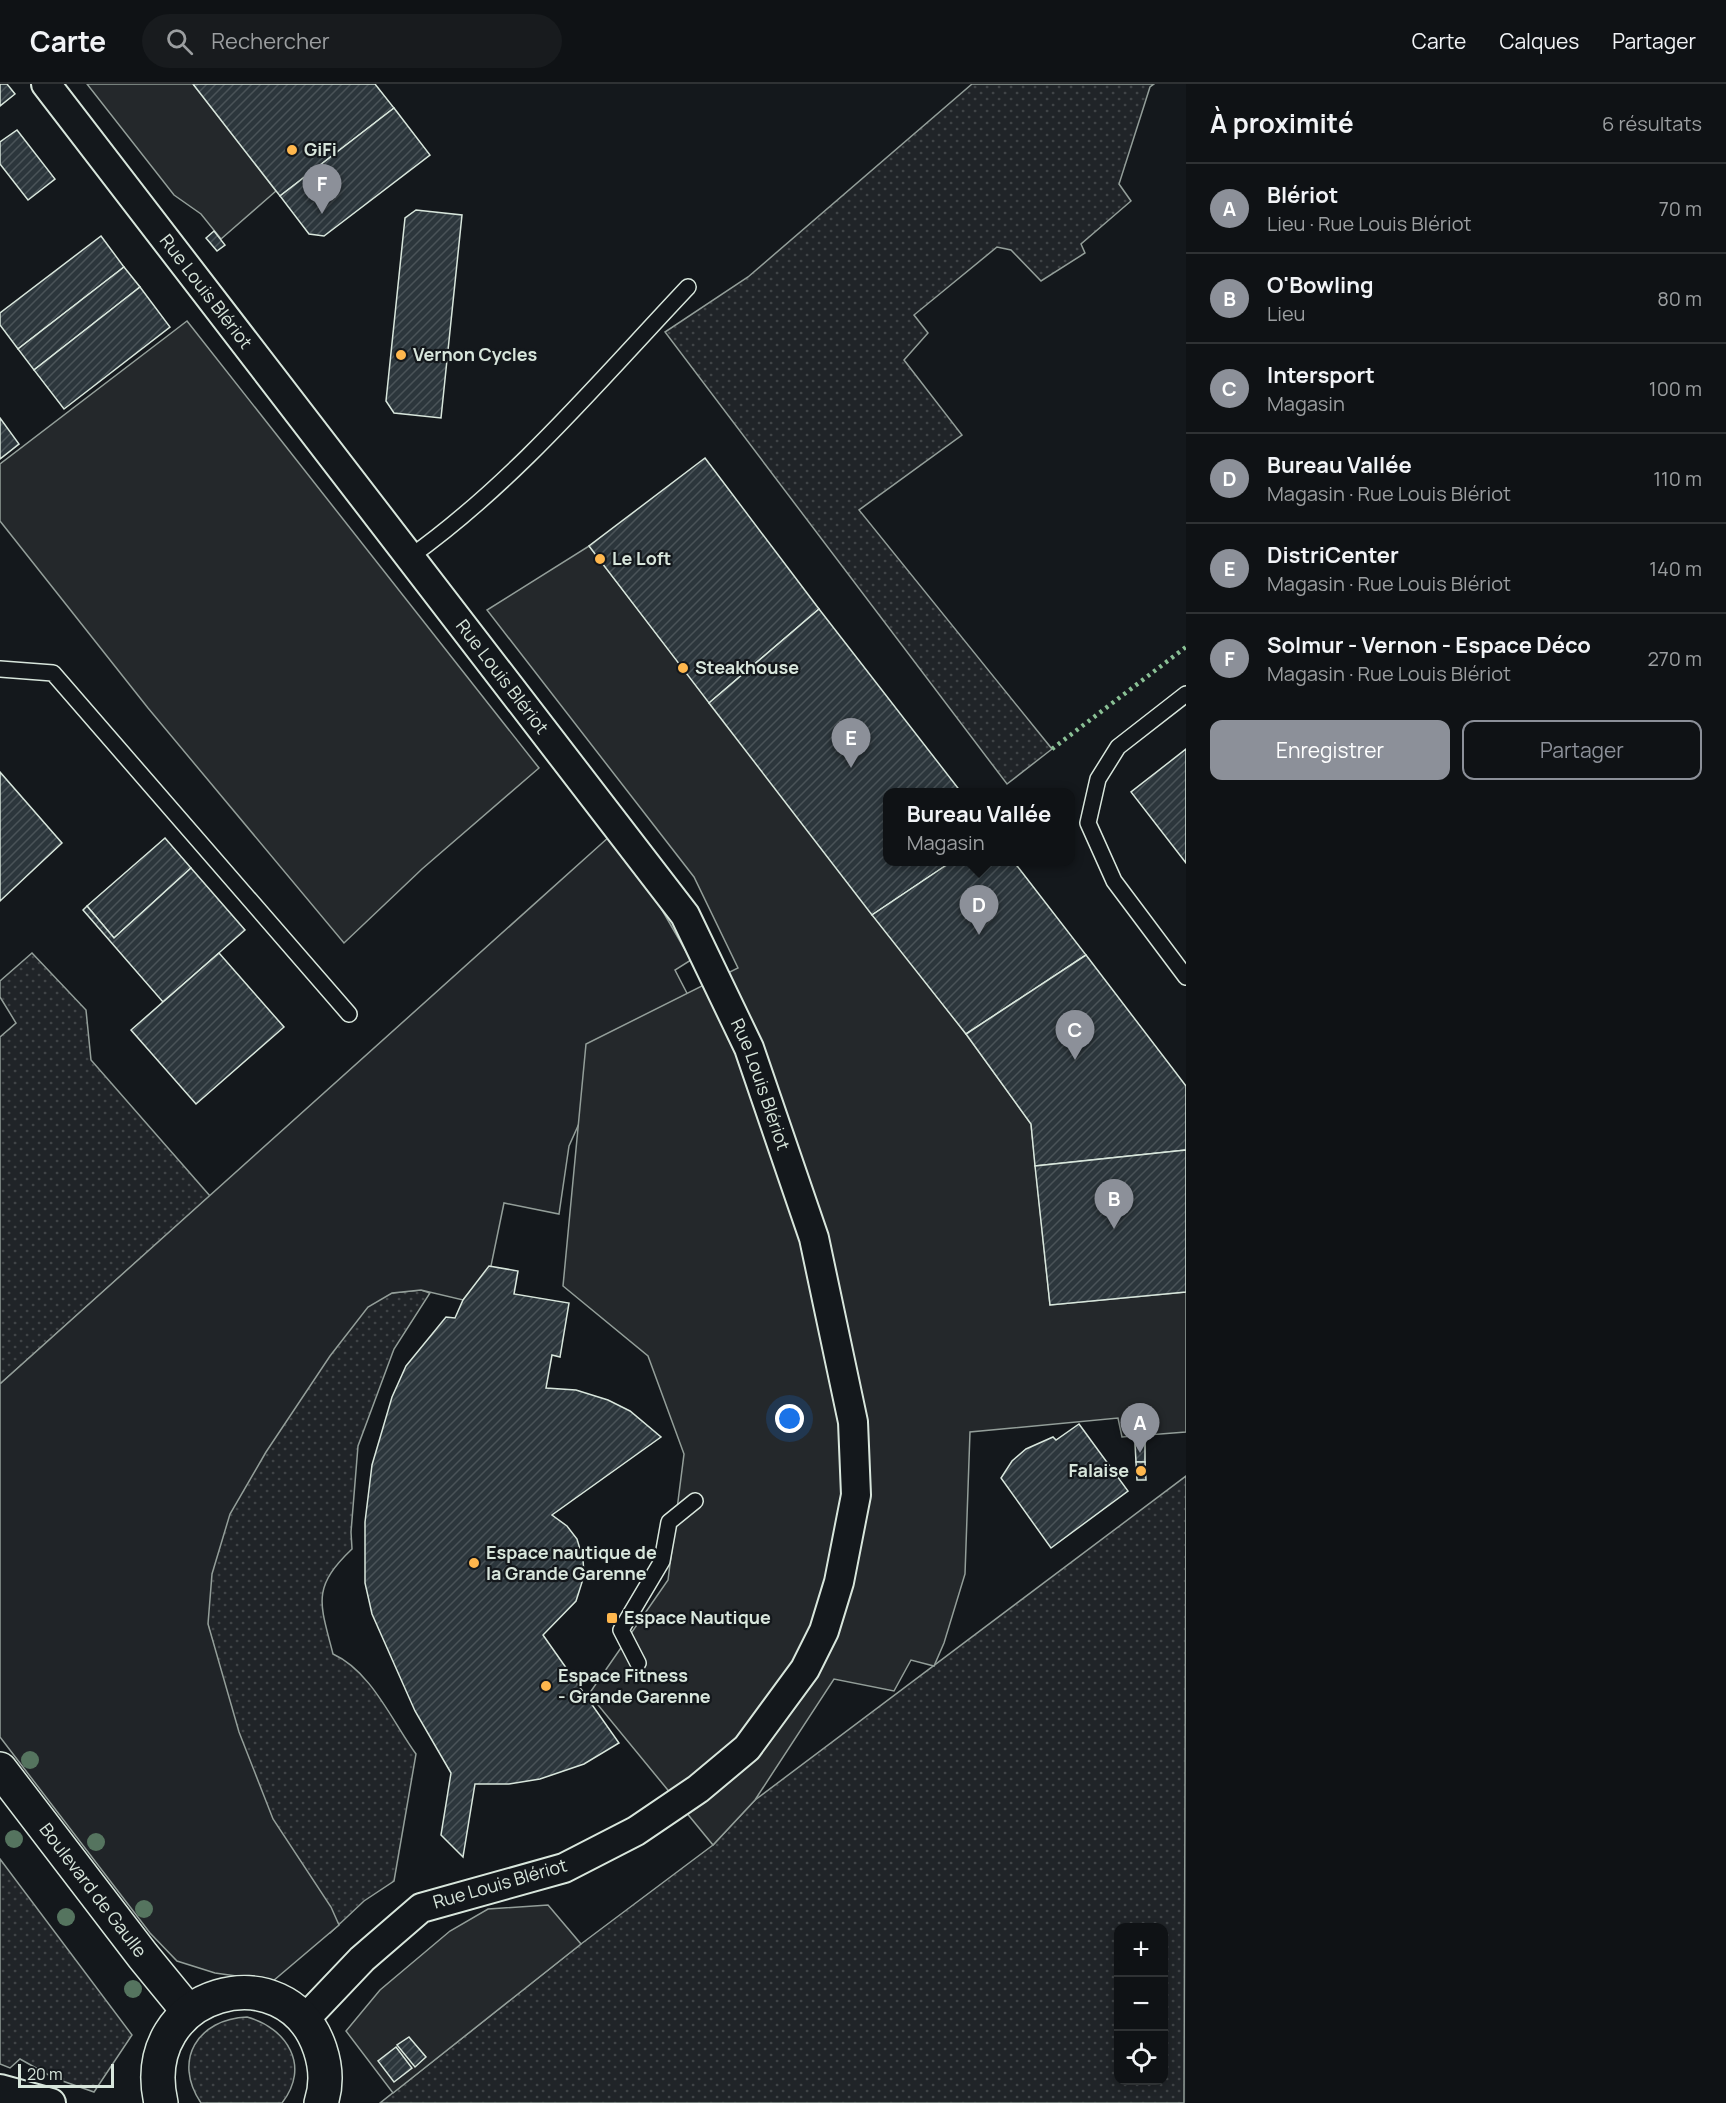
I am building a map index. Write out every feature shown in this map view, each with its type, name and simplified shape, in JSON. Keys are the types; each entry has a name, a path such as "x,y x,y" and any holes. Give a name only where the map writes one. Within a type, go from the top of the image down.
{"main road":[{"name":"Boulevard de Gaulle","path":"0,1769 188,2011"},
{"path":"161,2103 157,2081 160,2054 171,2030 188,2011 210,1998 237,1993 264,1995 288,2006 304,2020 316,2036 325,2064 324,2093 321,2103"}],"street":[{"name":"Rue Louis Blériot","path":"46,84 685,915 749,1047 814,1238 853,1422 856,1495 839,1582 824,1631 806,1669 747,1748 698,1790 636,1831 564,1868 421,1908 362,1959 304,2020"},
{"path":"0,2089 51,2103"}],"lane":[{"path":"410,557 441,535 534,450 688,287"},
{"path":"0,669 53,673 349,1014"},
{"path":"1186,694 1118,747 1098,779 1088,823 1114,881 1186,977"},
{"path":"638,1663 621,1630 662,1561 669,1522 695,1502"}],"shaded area":[{"path":"87,84 193,84 276,191 221,239 201,214 174,195"},
{"path":"972,84 1154,84 1150,87 1119,184 1131,201 1081,244 1085,253 1041,281 1011,250 997,247 914,315 928,333 904,360 962,435 859,510 1052,749 1007,784 665,332 748,277"},
{"path":"187,321 539,768 422,869 344,943 148,708 0,521 0,464"},
{"path":"589,546 966,1034 1031,1124 1050,1305 1186,1292 1186,1432 1122,1437 1118,1418 970,1432 965,1574 944,1643 934,1666 911,1660 894,1691 834,1679 755,1800 713,1845 589,1694 668,1580 684,1454 648,1356 563,1286 586,1044 738,968 694,877 487,610"},
{"path":"610,836 658,903 691,960 675,970 691,1001 595,1088 569,1146 559,1214 504,1203 491,1266 463,1300 421,1290 392,1293 368,1307 330,1356 266,1452 230,1514 212,1574 208,1624 239,1732 273,1819 331,1907 339,1925 273,1981 215,1973 177,1961 150,1933 0,1737 0,1384"},
{"path":"32,953 86,1010 91,1060 210,1196 0,1384 0,1037 16,1023 0,997 0,981"},
{"path":"421,1290 430,1293 394,1349 358,1446 351,1532 352,1549 330,1575 322,1597 322,1609 333,1654 359,1672 370,1684 416,1754 394,1881 364,1901 330,1933 279,1885 197,1585 195,1566 355,1304 392,1293"},
{"path":"1186,1476 1184,2103 380,2103 581,1944 713,1845 755,1800"},
{"path":"0,1859 132,2035 94,2092 54,2078 20,2059 10,2068 0,2064"},
{"path":"548,1905 581,1944 393,2093 346,2031 380,1990 450,1931 488,1909"},
{"path":"247,2017 273,2030 290,2050 294,2062 294,2075 290,2089 282,2103 201,2103 189,2072 190,2057 195,2045 203,2034 215,2025"}],"building":[{"path":"0,84 7,84 15,94 0,106"},
{"name":"GiFi","path":"193,84 375,84 394,108 280,196"},
{"path":"394,108 430,155 324,236 309,234 280,196"},
{"path":"17,130 55,179 28,200 0,164 0,142"},
{"path":"416,210 462,215 441,418 394,413 386,401 405,218"},
{"path":"214,231 225,245 217,251 206,238"},
{"path":"101,236 124,267 18,349 0,325 0,313"},
{"path":"124,267 140,287 34,370 18,349"},
{"path":"140,287 170,327 64,409 34,370"},
{"path":"0,418 19,444 0,459"},
{"path":"705,458 819,609 709,703 589,546"},
{"path":"819,609 958,788 883,788 883,866 945,866 872,915 709,703"},
{"path":"1186,749 1186,863 1131,792"},
{"path":"0,772 62,843 0,901"},
{"path":"165,838 191,868 114,938 87,906"},
{"path":"945,866 1017,866 1086,955 966,1034 872,915"},
{"path":"191,868 245,930 163,1002 83,910 87,906 114,938"},
{"path":"219,953 284,1027 196,1104 131,1030"},
{"path":"1086,955 1186,1086 1186,1150 1035,1166 1031,1124 966,1034"},
{"path":"1186,1150 1186,1292 1050,1305 1035,1166"},
{"name":"Espace nautique de la Grande Garenne","path":"489,1266 518,1271 514,1294 569,1303 560,1357 552,1355 546,1388 576,1390 608,1400 630,1411 661,1437 552,1515 567,1526 577,1539 583,1559 584,1576 576,1601 543,1635 619,1743 584,1764 540,1779 509,1784 475,1784 463,1857 441,1835 451,1773 415,1711 372,1614 365,1583 365,1522 372,1465 392,1397 406,1366 446,1317 455,1318 463,1300"},
{"path":"1079,1424 1128,1491 1051,1548 1001,1478 1012,1461 1026,1449 1053,1437 1056,1440"},
{"path":"1145,1443 1145,1462 1136,1462 1135,1444"},
{"name":"Falaise","path":"1136,1462 1145,1462 1146,1480 1137,1480"},
{"path":"409,2037 426,2057 415,2067 397,2045"},
{"path":"396,2047 412,2068 394,2082 378,2061"}],"hedge":[{"path":"1052,749 1186,647"}],"place":[{"name":"GiFi","path":"292,150"},
{"name":"Solmur - Vernon - Espace Déco","path":"322,214"},
{"name":"Vernon Cycles","path":"401,355"},
{"name":"Le Loft","path":"600,559"},
{"name":"Steakhouse","path":"683,668"},
{"name":"DistriCenter","path":"851,768"},
{"name":"Bureau Vallée","path":"979,935"},
{"name":"Intersport","path":"1075,1060"},
{"name":"O'Bowling","path":"1114,1229"},
{"name":"Blériot","path":"1140,1453"},
{"name":"Falaise","path":"1141,1471"},
{"name":"Espace nautique de la Grande Garenne","path":"474,1563"},
{"name":"Espace Nautique","path":"612,1618"},
{"name":"Espace Fitness - Grande Garenne","path":"546,1686"}]}
